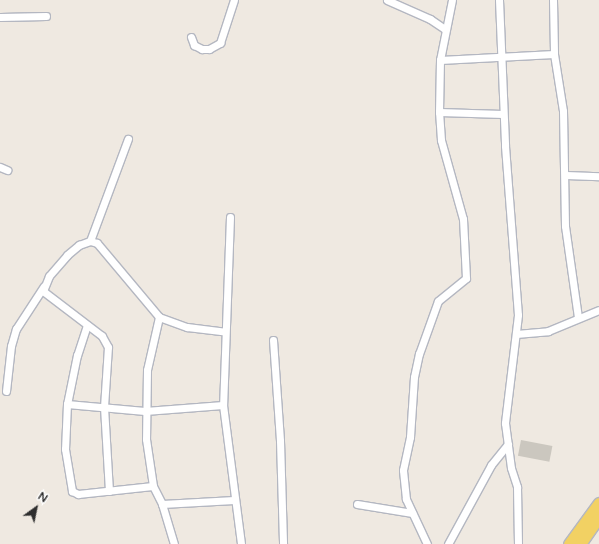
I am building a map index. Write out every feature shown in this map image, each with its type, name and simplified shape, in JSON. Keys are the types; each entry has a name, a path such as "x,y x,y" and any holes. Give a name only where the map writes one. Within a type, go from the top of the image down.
{"main road":[{"path":"569,544 599,503"},
{"path":"580,544 599,516"}],"street":[{"path":"191,37 194,45 202,49 209,49 220,43 234,0"},
{"path":"388,0 420,14 445,29"},
{"path":"427,544 412,513 403,486 403,470 410,437 414,377 419,354 438,301 443,294 461,284 466,278 464,219 441,140 439,112 440,60 452,0"},
{"path":"499,0 499,58 518,315 505,423 517,487 518,544"},
{"path":"553,0 554,54 562,111 566,175 565,226 578,317"},
{"path":"0,17 46,16"},
{"path":"440,60 554,54"},
{"path":"439,112 503,114"},
{"path":"90,241 128,139"},
{"path":"566,175 599,176"},
{"path":"230,217 224,332 223,405 234,500 241,544"},
{"path":"6,391 11,346 16,329 45,284 67,255 79,245 90,241 96,243 158,317 194,328 224,332"},
{"path":"45,284 43,292 102,336 108,346 104,407 109,491"},
{"path":"516,334 548,331 578,317 599,310"},
{"path":"158,317 147,370 145,411 148,462 153,486 162,504 174,544"},
{"path":"88,325 77,355 67,404 65,448 72,491 78,494 153,486"},
{"path":"273,340 280,441 283,544"},
{"path":"67,404 145,411 223,405"},
{"path":"448,544 491,465 508,444"},
{"path":"162,504 234,500"},
{"path":"357,504 412,513"}],"building":[{"path":"521,440 552,446 549,462 518,456"}]}
